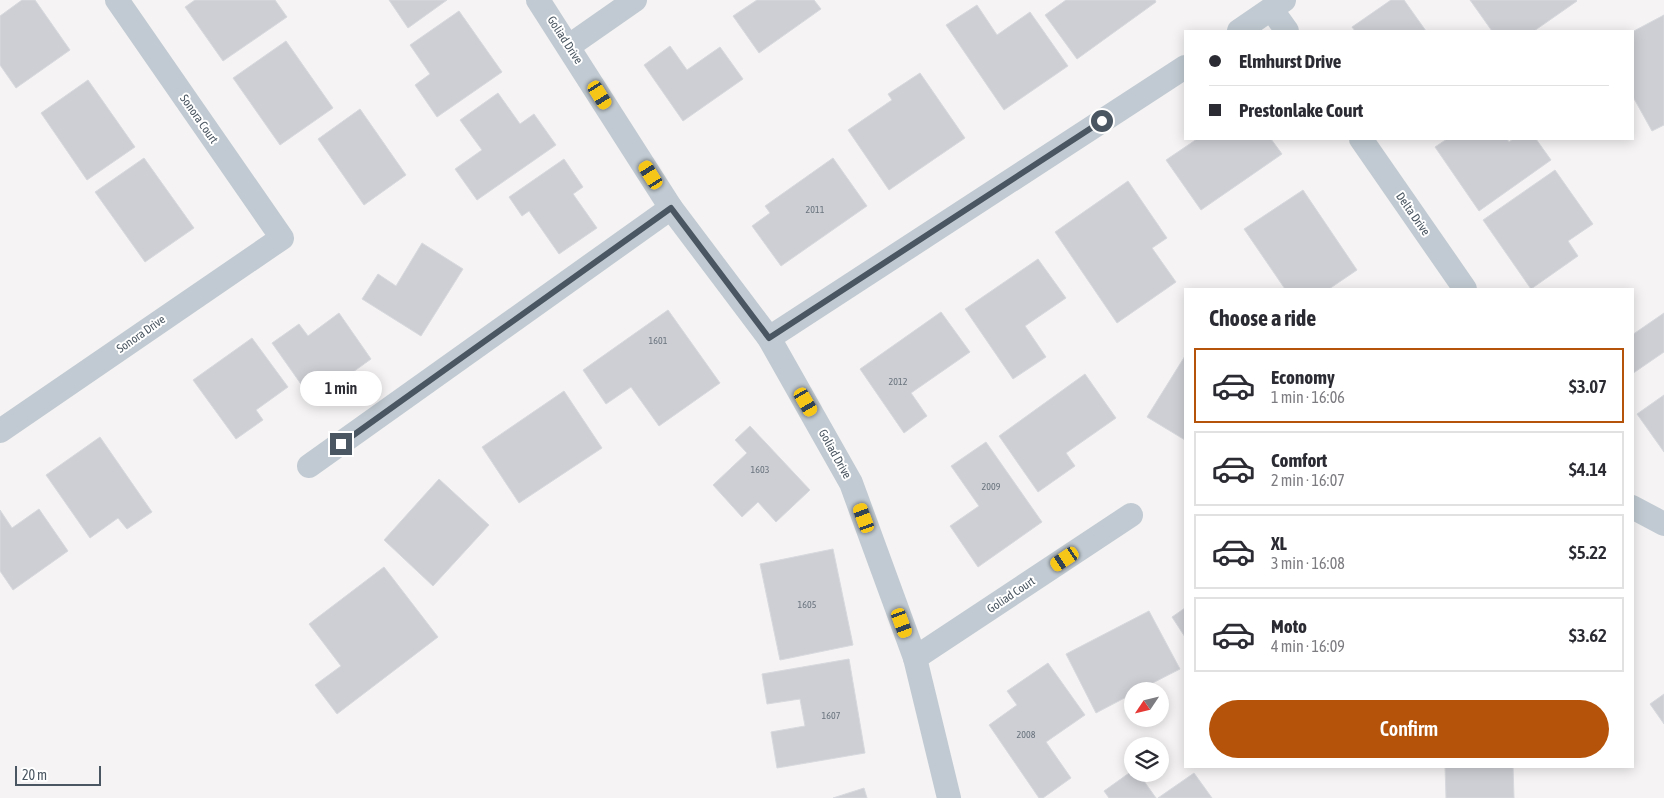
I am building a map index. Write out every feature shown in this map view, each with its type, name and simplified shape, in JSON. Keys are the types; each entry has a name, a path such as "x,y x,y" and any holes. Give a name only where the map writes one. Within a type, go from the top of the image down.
{"street":[{"name":"Sonora Court","path":"117,0 282,238"},
{"name":"Goliad Drive","path":"538,0 671,208 769,338 851,483 915,658 949,798"},
{"path":"569,46 635,0"},
{"path":"1240,30 1278,5 1286,30"},
{"path":"769,338 1184,67"},
{"name":"Delta Drive","path":"1362,140 1464,288"},
{"path":"309,466 671,208"},
{"name":"Sonora Drive","path":"0,431 282,238"},
{"path":"1634,508 1664,524"},
{"name":"Goliad Court","path":"915,658 1131,515"}],"building":[{"path":"22,0 35,0 70,50 16,88 0,65 0,16"},
{"path":"195,0 275,0 287,17 223,61 185,7"},
{"path":"389,0 447,0 408,28"},
{"path":"757,0 814,0 821,9 759,53 733,16"},
{"path":"1066,0 1155,0 1156,2 1077,59 1045,15"},
{"path":"1391,0 1404,0 1425,30 1354,30 1352,27"},
{"path":"1470,0 1577,1 1535,30 1491,30"},
{"path":"977,5 997,35 1030,12 1068,66 1004,110 946,25"},
{"path":"459,11 502,72 437,117 415,85 430,74 410,45"},
{"path":"1664,15 1664,125 1652,131 1634,99 1634,31"},
{"path":"286,41 333,108 280,145 233,78"},
{"path":"670,46 687,70 720,47 743,79 683,121 644,65"},
{"path":"920,73 965,138 889,190 848,130 892,100 888,94"},
{"path":"88,80 135,147 87,180 41,113"},
{"path":"498,93 520,124 534,114 556,145 477,200 455,169 482,150 460,120"},
{"path":"360,109 406,175 364,205 318,139"},
{"path":"1196,140 1272,140 1282,154 1201,210 1166,160"},
{"path":"1446,140 1508,140 1509,142 1512,140 1537,140 1551,160 1479,211 1435,147"},
{"path":"144,158 194,228 145,262 95,192"},
{"path":"833,158 867,206 781,266 752,226 770,213 765,206"},
{"path":"564,159 583,187 573,194 597,228 559,254 529,211 522,216 509,197"},
{"path":"1555,170 1593,224 1568,241 1578,256 1530,288 1483,220"},
{"path":"1128,181 1167,238 1152,248 1176,282 1117,323 1055,232"},
{"path":"1303,190 1357,270 1330,288 1284,288 1244,229"},
{"path":"422,243 463,269 421,336 362,299 378,274 396,286"},
{"path":"1038,259 1066,298 1025,326 1046,357 1013,379 965,309"},
{"path":"668,310 720,383 659,426 631,387 606,404 583,370"},
{"path":"941,312 970,352 911,393 927,416 904,433 860,369"},
{"path":"339,313 371,359 335,385 330,378 308,394 272,343 299,324 308,336"},
{"path":"1664,313 1664,352 1634,373 1634,334"},
{"path":"252,338 288,387 256,410 263,420 236,439 193,380"},
{"path":"1184,358 1184,439 1147,417"},
{"path":"1085,374 1116,418 1066,453 1075,466 1038,492 999,436"},
{"path":"564,391 602,448 519,503 482,447"},
{"path":"1664,395 1664,452 1637,414"},
{"path":"750,426 810,490 776,522 758,502 742,517 713,485 747,453 735,440"},
{"path":"100,437 152,512 127,529 118,518 90,538 46,475"},
{"path":"986,442 1042,522 978,567 950,526 979,506 951,466"},
{"path":"439,479 489,525 433,586 384,540"},
{"path":"39,509 68,551 13,590 0,571 0,510 12,528"},
{"path":"833,549 853,645 780,660 760,564"},
{"path":"384,567 438,637 337,714 315,685 341,666 309,624"},
{"path":"1184,609 1184,635 1172,617"},
{"path":"1149,611 1180,669 1155,682 1124,682 1124,698 1096,713 1066,654"},
{"path":"849,659 865,753 777,768 771,732 805,726 800,699 767,704 762,674"},
{"path":"1048,663 1085,715 1046,742 1071,778 1043,798 1039,798 989,725 1017,705 1007,691"},
{"path":"1664,694 1664,724 1650,704"},
{"path":"1445,768 1513,768 1514,798 1446,798"},
{"path":"1194,773 1212,798 1158,798"},
{"path":"1124,777 1124,782 1145,782 1156,798 1109,798 1104,791"},
{"path":"864,788 867,798 833,798"}],"route":[{"path":"341,444 671,208 769,338 1102,121"}]}
